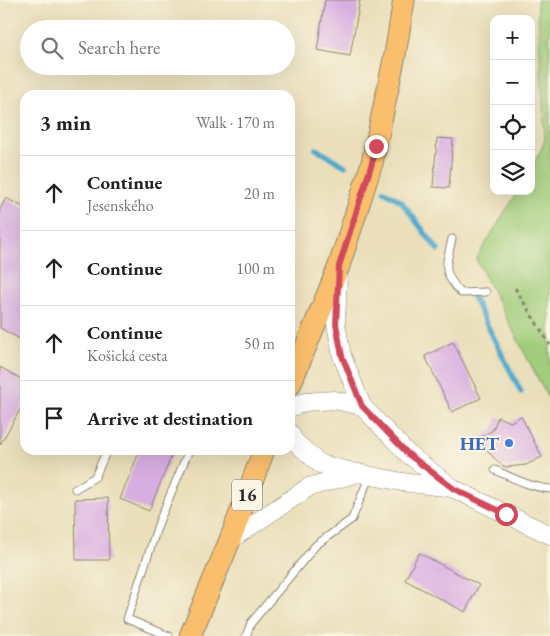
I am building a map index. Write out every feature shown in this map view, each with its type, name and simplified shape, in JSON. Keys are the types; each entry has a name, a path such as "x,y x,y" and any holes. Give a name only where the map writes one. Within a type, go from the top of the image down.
{"main road":[{"path":"295,374 339,266 372,163 395,55 404,0"},
{"name":"16","path":"190,636 230,540 262,455"}],"street":[{"path":"339,266 336,324 342,356 362,406 408,454 454,489 550,535"},
{"path":"295,406 305,402 334,400 362,406"},
{"path":"295,442 320,464 402,482 454,489"},
{"path":"230,540 308,487 364,474"}],"lane":[{"path":"452,239 446,269 451,282 460,293 486,292"},
{"path":"75,489 95,477 105,455"},
{"path":"170,636 127,619 160,522 187,455"},
{"path":"495,470 524,484 550,489"},
{"path":"246,636 251,623 316,545 352,518 364,474"}],"path":[{"path":"515,288 550,345"}],"green space":[{"path":"537,0 550,0 550,402 476,259 516,195 535,195 535,161 545,140"}],"building":[{"path":"325,0 360,0 350,56 317,50"},
{"path":"437,138 453,139 449,188 433,187"},
{"path":"6,198 20,205 20,339 0,328 0,209"},
{"path":"453,342 481,398 452,412 425,356"},
{"path":"0,367 20,378 20,410 0,445"},
{"name":"HET","path":"521,416 542,457 526,465 503,466 489,453 481,437 493,430 498,417 511,422"},
{"path":"138,455 172,455 149,511 120,499"},
{"path":"108,498 109,560 76,560 75,499"},
{"path":"419,553 479,585 465,612 405,580"}],"waterway":[{"path":"316,149 345,166"},
{"path":"384,191 401,201 438,250"},
{"path":"473,297 521,392"}],"place":[{"name":"HET","path":"509,443"}],"route":[{"path":"376,146 339,266 336,324 342,356 362,406 408,454 454,489 506,514"}]}
